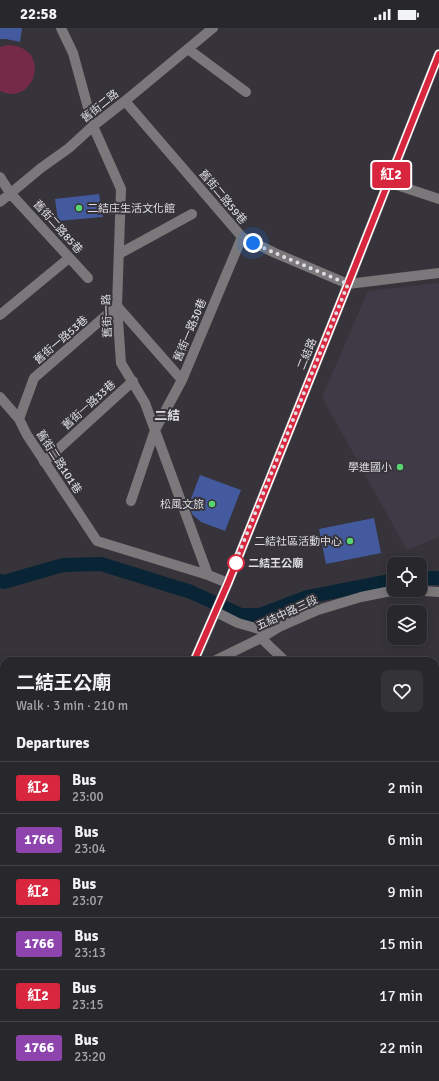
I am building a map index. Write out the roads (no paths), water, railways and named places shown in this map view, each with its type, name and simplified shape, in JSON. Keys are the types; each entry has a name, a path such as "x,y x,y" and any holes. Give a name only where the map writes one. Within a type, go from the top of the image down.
{"street":[{"name":"舊街一路","path":"61,28 73,53 93,126 121,189 117,306 121,363 145,403 208,575"},
{"name":"舊街二路","path":"0,202 41,168 69,148 93,126 213,28"},
{"path":"188,49 246,92"},
{"name":"二結路","path":"196,657 228,583 439,54"},
{"name":"舊街二路59巷","path":"125,101 242,237 275,253 348,284"},
{"name":"舊街二路85巷","path":"0,177 10,193 88,278"},
{"path":"388,182 439,199"},
{"path":"119,254 192,214"},
{"name":"舊街一路30巷","path":"131,501 155,430 182,380 242,237"},
{"path":"0,315 69,258"},
{"path":"348,284 439,274"},
{"path":"117,306 182,380"},
{"name":"舊街一路53巷","path":"19,419 34,378 117,306"},
{"name":"舊街一路33巷","path":"44,462 133,381"},
{"name":"舊街二路101巷","path":"0,397 19,419 44,462 97,541 208,575"},
{"path":"208,575 228,583"},
{"path":"427,591 439,592"},
{"name":"五結中路三段","path":"222,657 261,638 279,627 318,610 361,597 387,592"},
{"path":"217,610 238,623 259,629 279,627"},
{"path":"261,638 281,657"}],"waterway":[{"path":"0,581 4,582 63,565 101,564 191,592 241,615 260,615 307,597 387,581"},
{"path":"427,578 439,578"}],"place":[{"name":"二結庄生活文化館","path":"79,208"},
{"name":"學進國小","path":"400,467"},
{"name":"松風文旅","path":"212,504"},
{"name":"二結社區活動中心","path":"350,541"},
{"name":"二結王公廟","path":"236,563"}],"district":[{"name":"二結","path":"167,416"}]}
